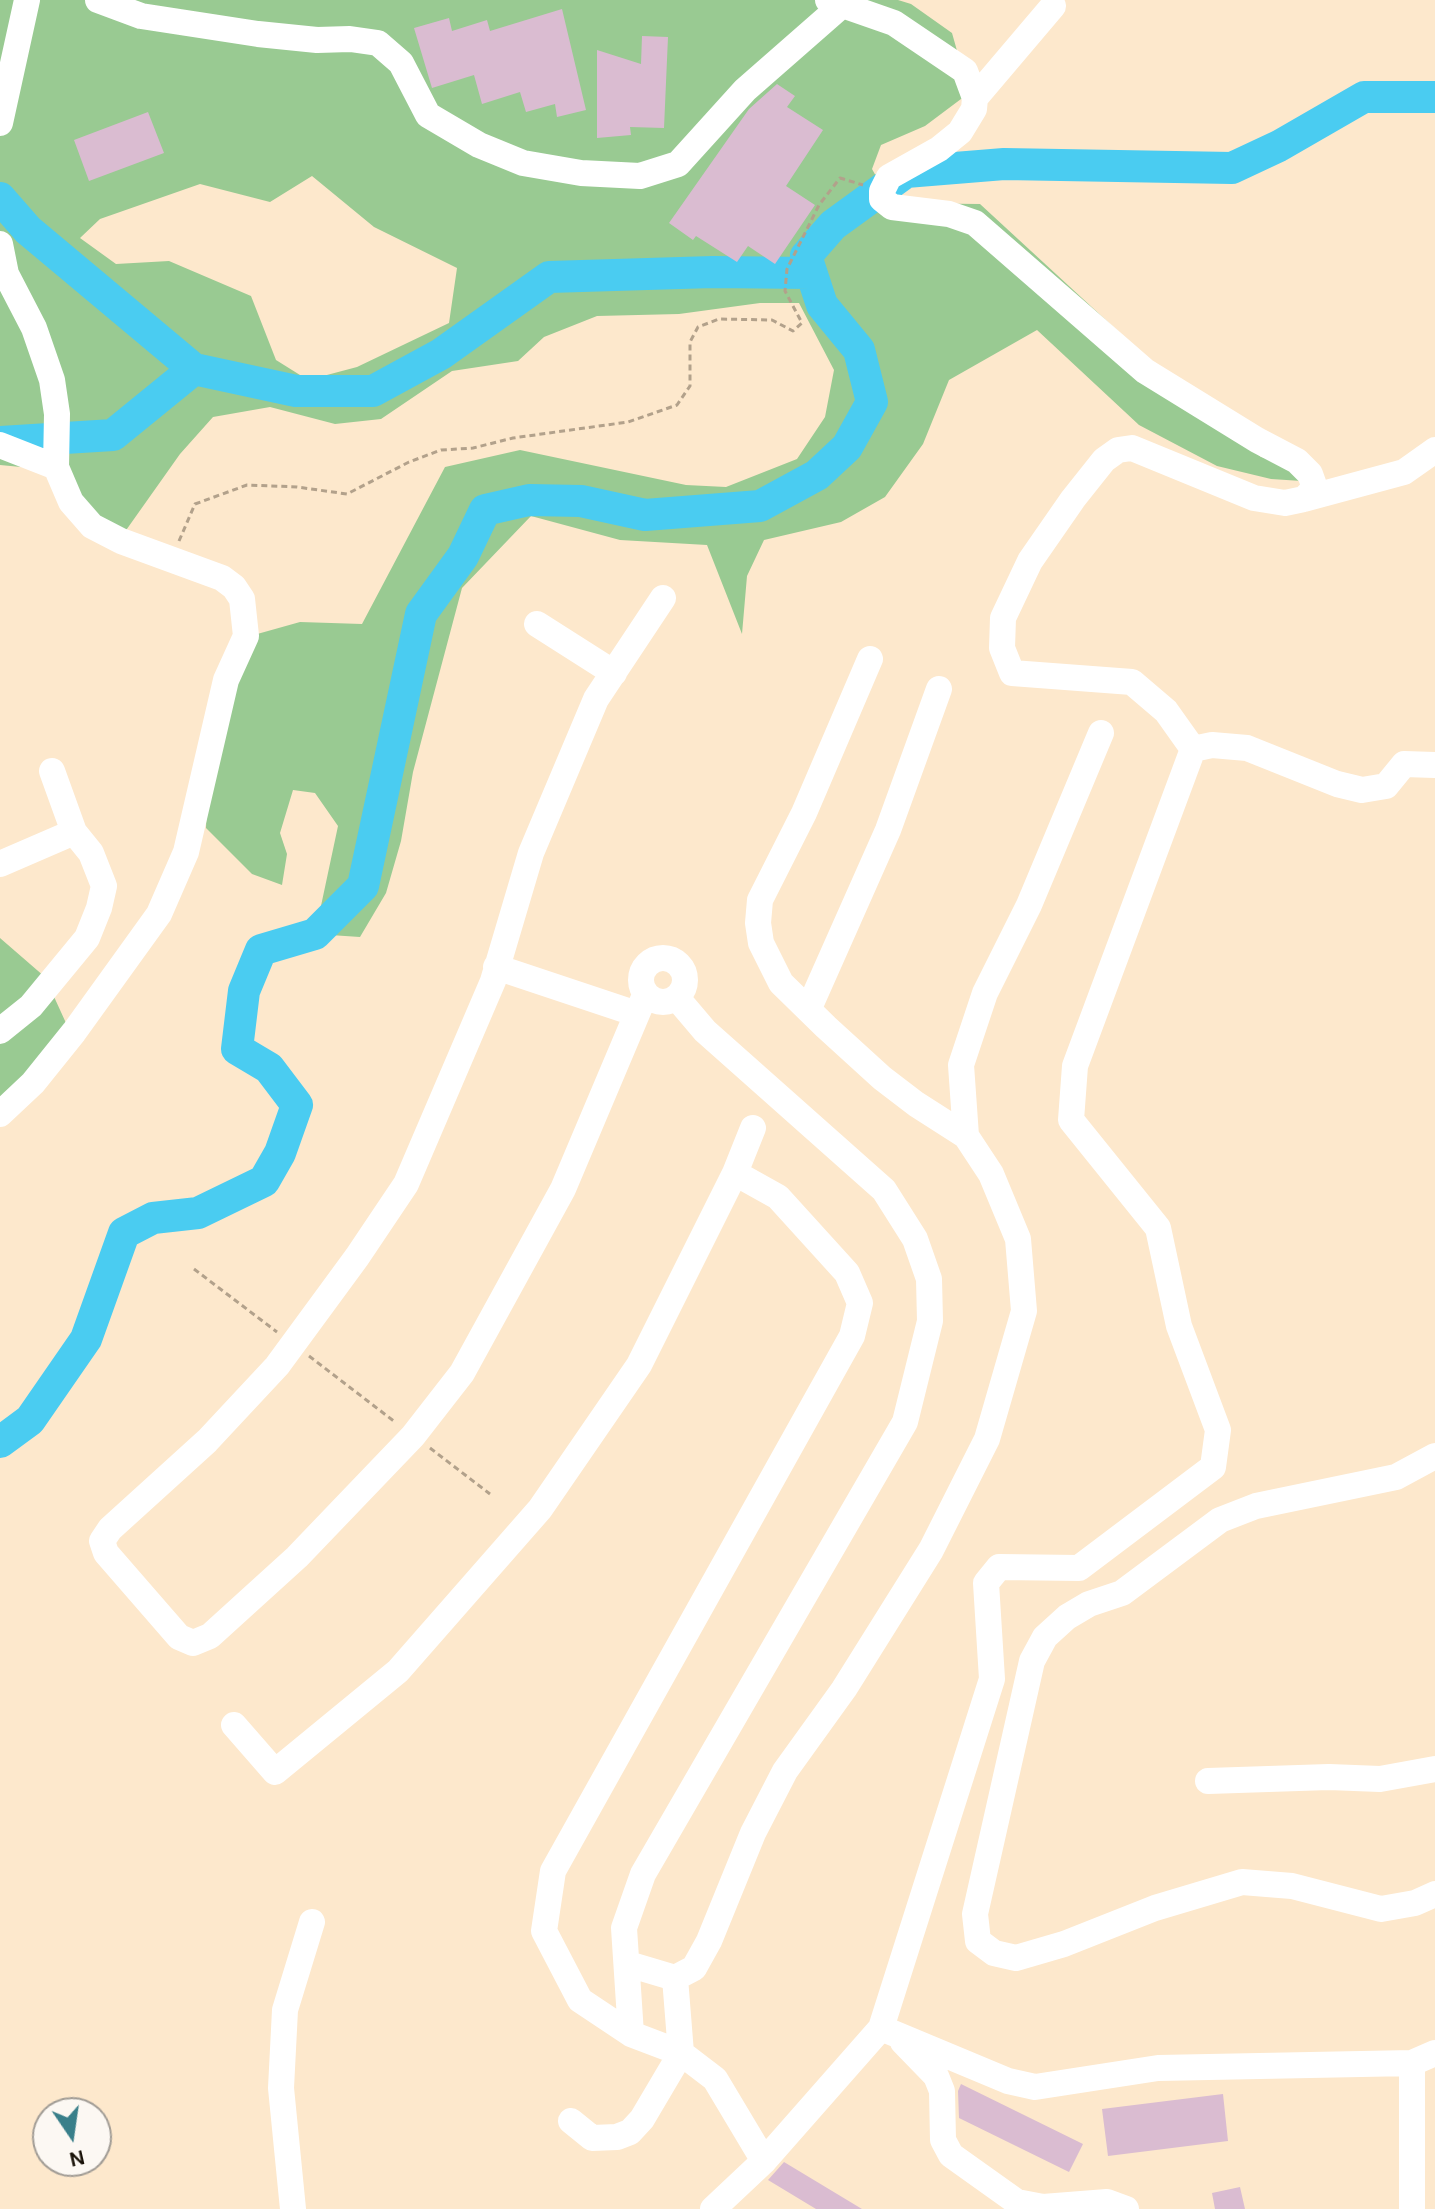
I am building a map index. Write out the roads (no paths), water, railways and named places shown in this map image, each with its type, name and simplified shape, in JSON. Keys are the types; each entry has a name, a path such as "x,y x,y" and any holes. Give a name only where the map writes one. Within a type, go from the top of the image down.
{"street":[{"path":"0,123 27,0"},
{"path":"98,0 141,16 243,32 378,43 401,63 428,115 479,145 523,163 581,173 640,176 678,164 745,90 835,3 894,23 965,71 975,98 974,109 960,132 939,149 889,177 882,191 882,199 892,207 949,214 975,223 1145,371 1297,461 1310,474 1315,488 1304,499"},
{"path":"975,98 1053,6"},
{"path":"0,244 6,274 34,328 52,380 57,414 56,467 71,502 92,526 121,541 222,578 242,599 246,615 246,636 226,680 186,852 159,914 74,1032 33,1083 0,1114"},
{"path":"0,445 56,467"},
{"path":"1193,749 1166,711 1132,682 1012,673 1002,648 1003,618 1039,548 1104,460 1118,450 1132,448 1254,498 1285,503 1404,472 1435,450"},
{"path":"496,967 641,1004 667,1003 677,998 684,989 686,977 681,966 671,959 659,958 648,963 641,973 641,1004 563,1189 462,1373 413,1436 297,1557 210,1636 193,1643 179,1637 106,1553 102,1541 110,1529 207,1441 277,1366 406,1184 493,981 496,967 531,853 596,699 663,598"},
{"path":"537,624 614,673"},
{"path":"628,1964 675,1978 694,1968 709,1941 753,1833 785,1771 844,1689 931,1550 987,1439 1024,1311 1018,1239 991,1174 966,1136 882,1078 826,1027 781,983 761,943 758,923 760,900 804,813 870,659"},
{"path":"809,1008 888,830 939,689"},
{"path":"966,1136 961,1065 985,993 1029,905 1101,733"},
{"path":"1193,749 1212,745 1247,748 1337,784 1362,790 1386,786 1404,764 1435,765"},
{"path":"713,2209 764,2161 888,2031 992,1679 986,1583 999,1567 1079,1568 1213,1467 1218,1430 1179,1326 1158,1228 1071,1120 1075,1066 1193,749"},
{"path":"0,1031 31,1006 87,938 104,886 91,853 74,832 52,771"},
{"path":"0,864 74,832"},
{"path":"631,2034 624,1928 643,1874 905,1422 930,1321 929,1279 915,1239 884,1190 705,1031 677,998"},
{"path":"234,1725 275,1772 398,1671 540,1509 639,1365 735,1173 753,1128"},
{"path":"735,1173 778,1197 847,1273 860,1303 852,1336 553,1871 544,1931 580,2000 631,2034 681,2053 715,2079 764,2161"},
{"path":"1435,1456 1396,1477 1256,1506 1220,1520 1122,1593 1089,1604 1067,1617 1045,1637 1032,1661 975,1914 978,1941 994,1953 1016,1958 1064,1944 1155,1908 1242,1882 1292,1886 1381,1909 1415,1903 1435,1894"},
{"path":"1208,1781 1329,1777 1380,1779 1435,1769"},
{"path":"293,2209 281,2088 285,2010 312,1922"},
{"path":"571,2121 592,2138 617,2137 630,2132 642,2119 681,2053 675,1978"},
{"path":"888,2031 1008,2081 1035,2087 1158,2068 1424,2058 1412,2209"},
{"path":"888,2031 936,2076 942,2091 943,2140 951,2155 1017,2202 1043,2207 1107,2202 1126,2209"}],"waterway":[{"path":"0,1442 30,1420 86,1339 124,1233 153,1218 198,1213 264,1181 280,1153 297,1105 269,1068 237,1049 244,991 261,950 315,934 363,886 421,614 463,556 485,510 529,500 581,501 645,515 760,506 817,475 847,447 872,402 859,350 822,305 806,256 833,225 906,172 1004,164 1232,168 1279,146 1364,97 1435,97"},
{"path":"0,198 28,230 194,369"},
{"path":"0,442 113,435 194,369 296,391 373,391 441,354 549,277 713,272 811,273"}]}
